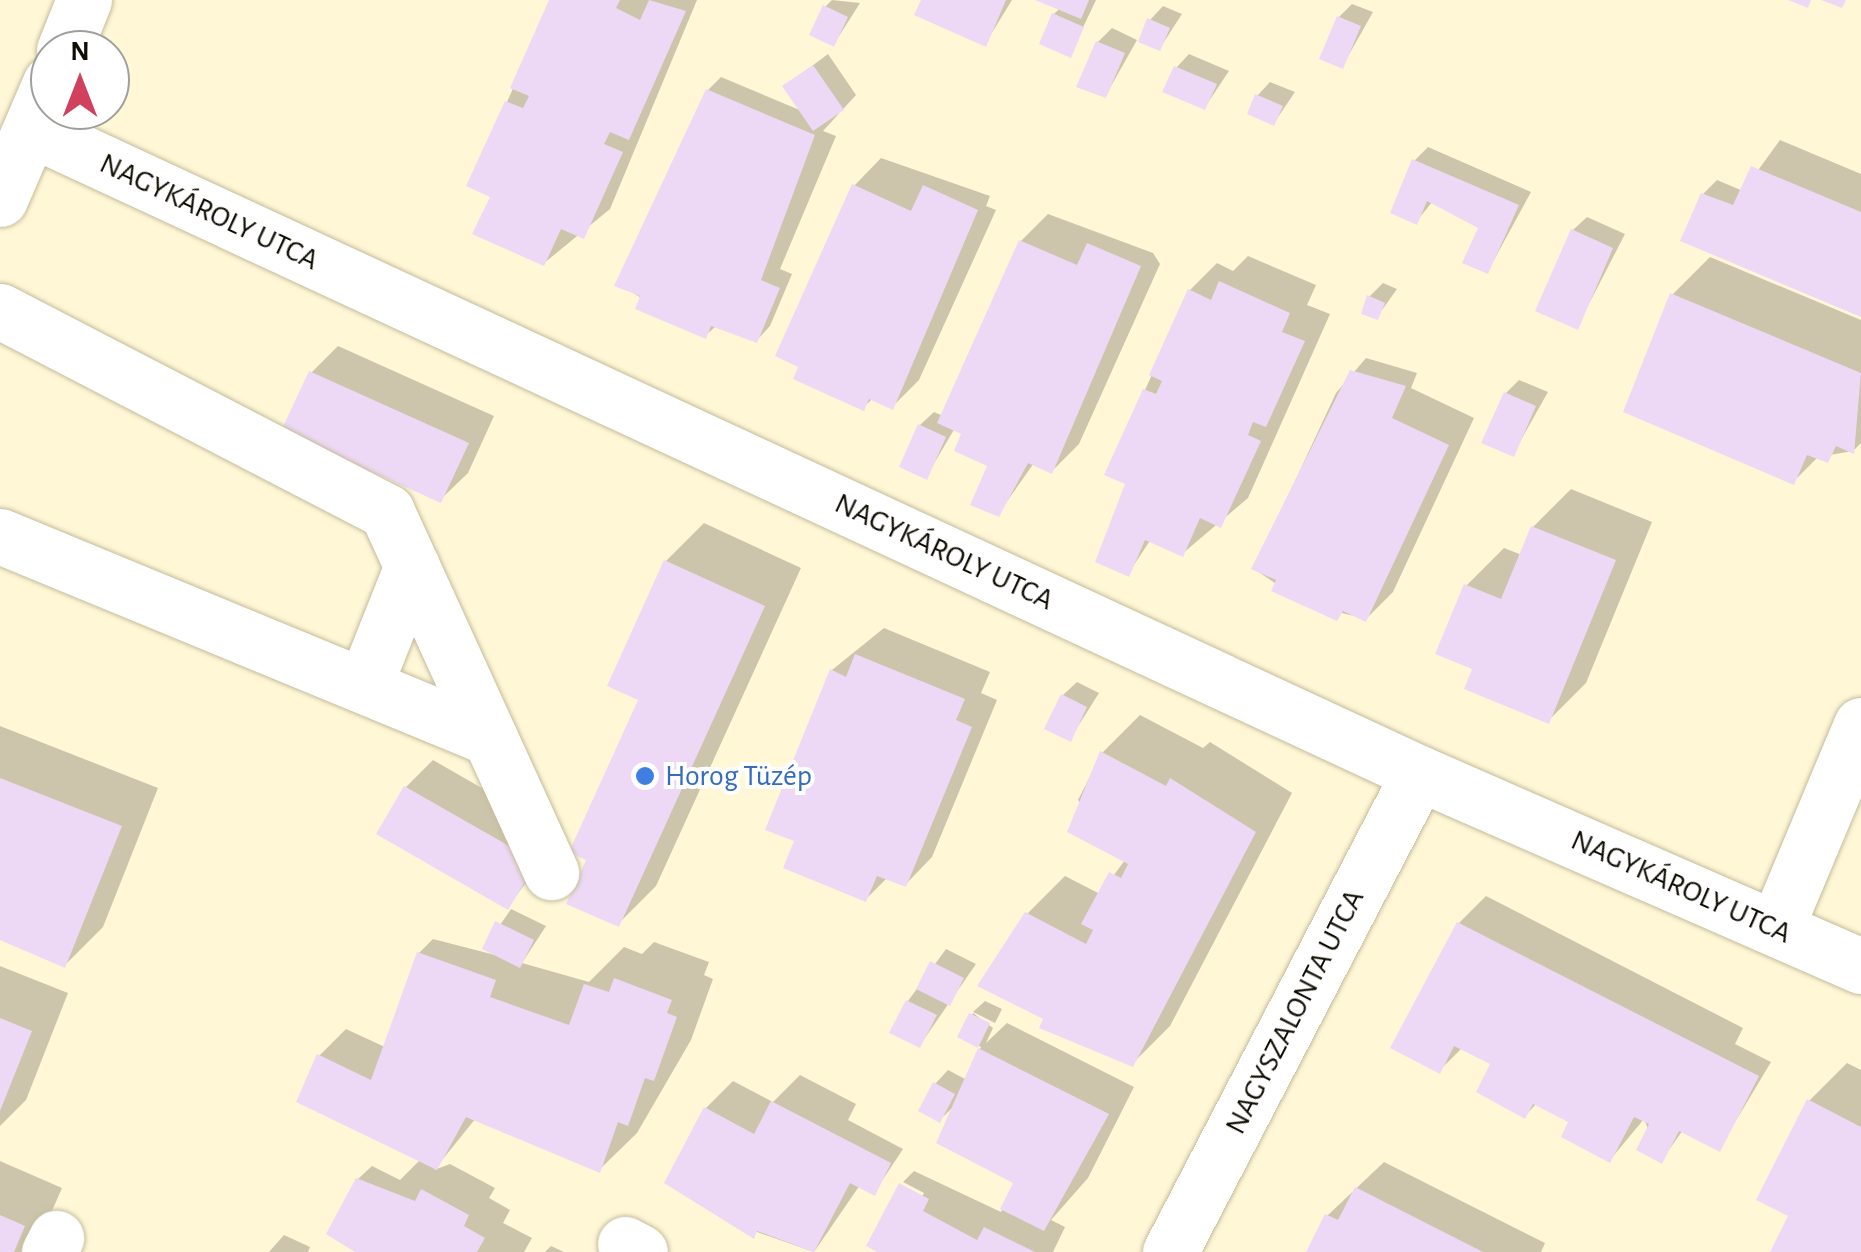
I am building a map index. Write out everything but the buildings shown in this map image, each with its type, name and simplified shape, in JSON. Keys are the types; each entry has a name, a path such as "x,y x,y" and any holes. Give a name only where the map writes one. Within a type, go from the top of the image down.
{"street":[{"path":"72,30 84,0"},
{"path":"0,199 30,129"},
{"name":"NAGYKÁROLY UTCA","path":"90,130 1420,773 1861,966"},
{"path":"0,311 388,512 551,872"},
{"path":"0,536 490,738"},
{"path":"365,684 412,566"},
{"path":"1776,928 1861,724"},
{"name":"NAGYSZALONTA UTCA","path":"1170,1252 1420,773"}],"place":[{"name":"Horog Tüzép","path":"645,776"}]}
